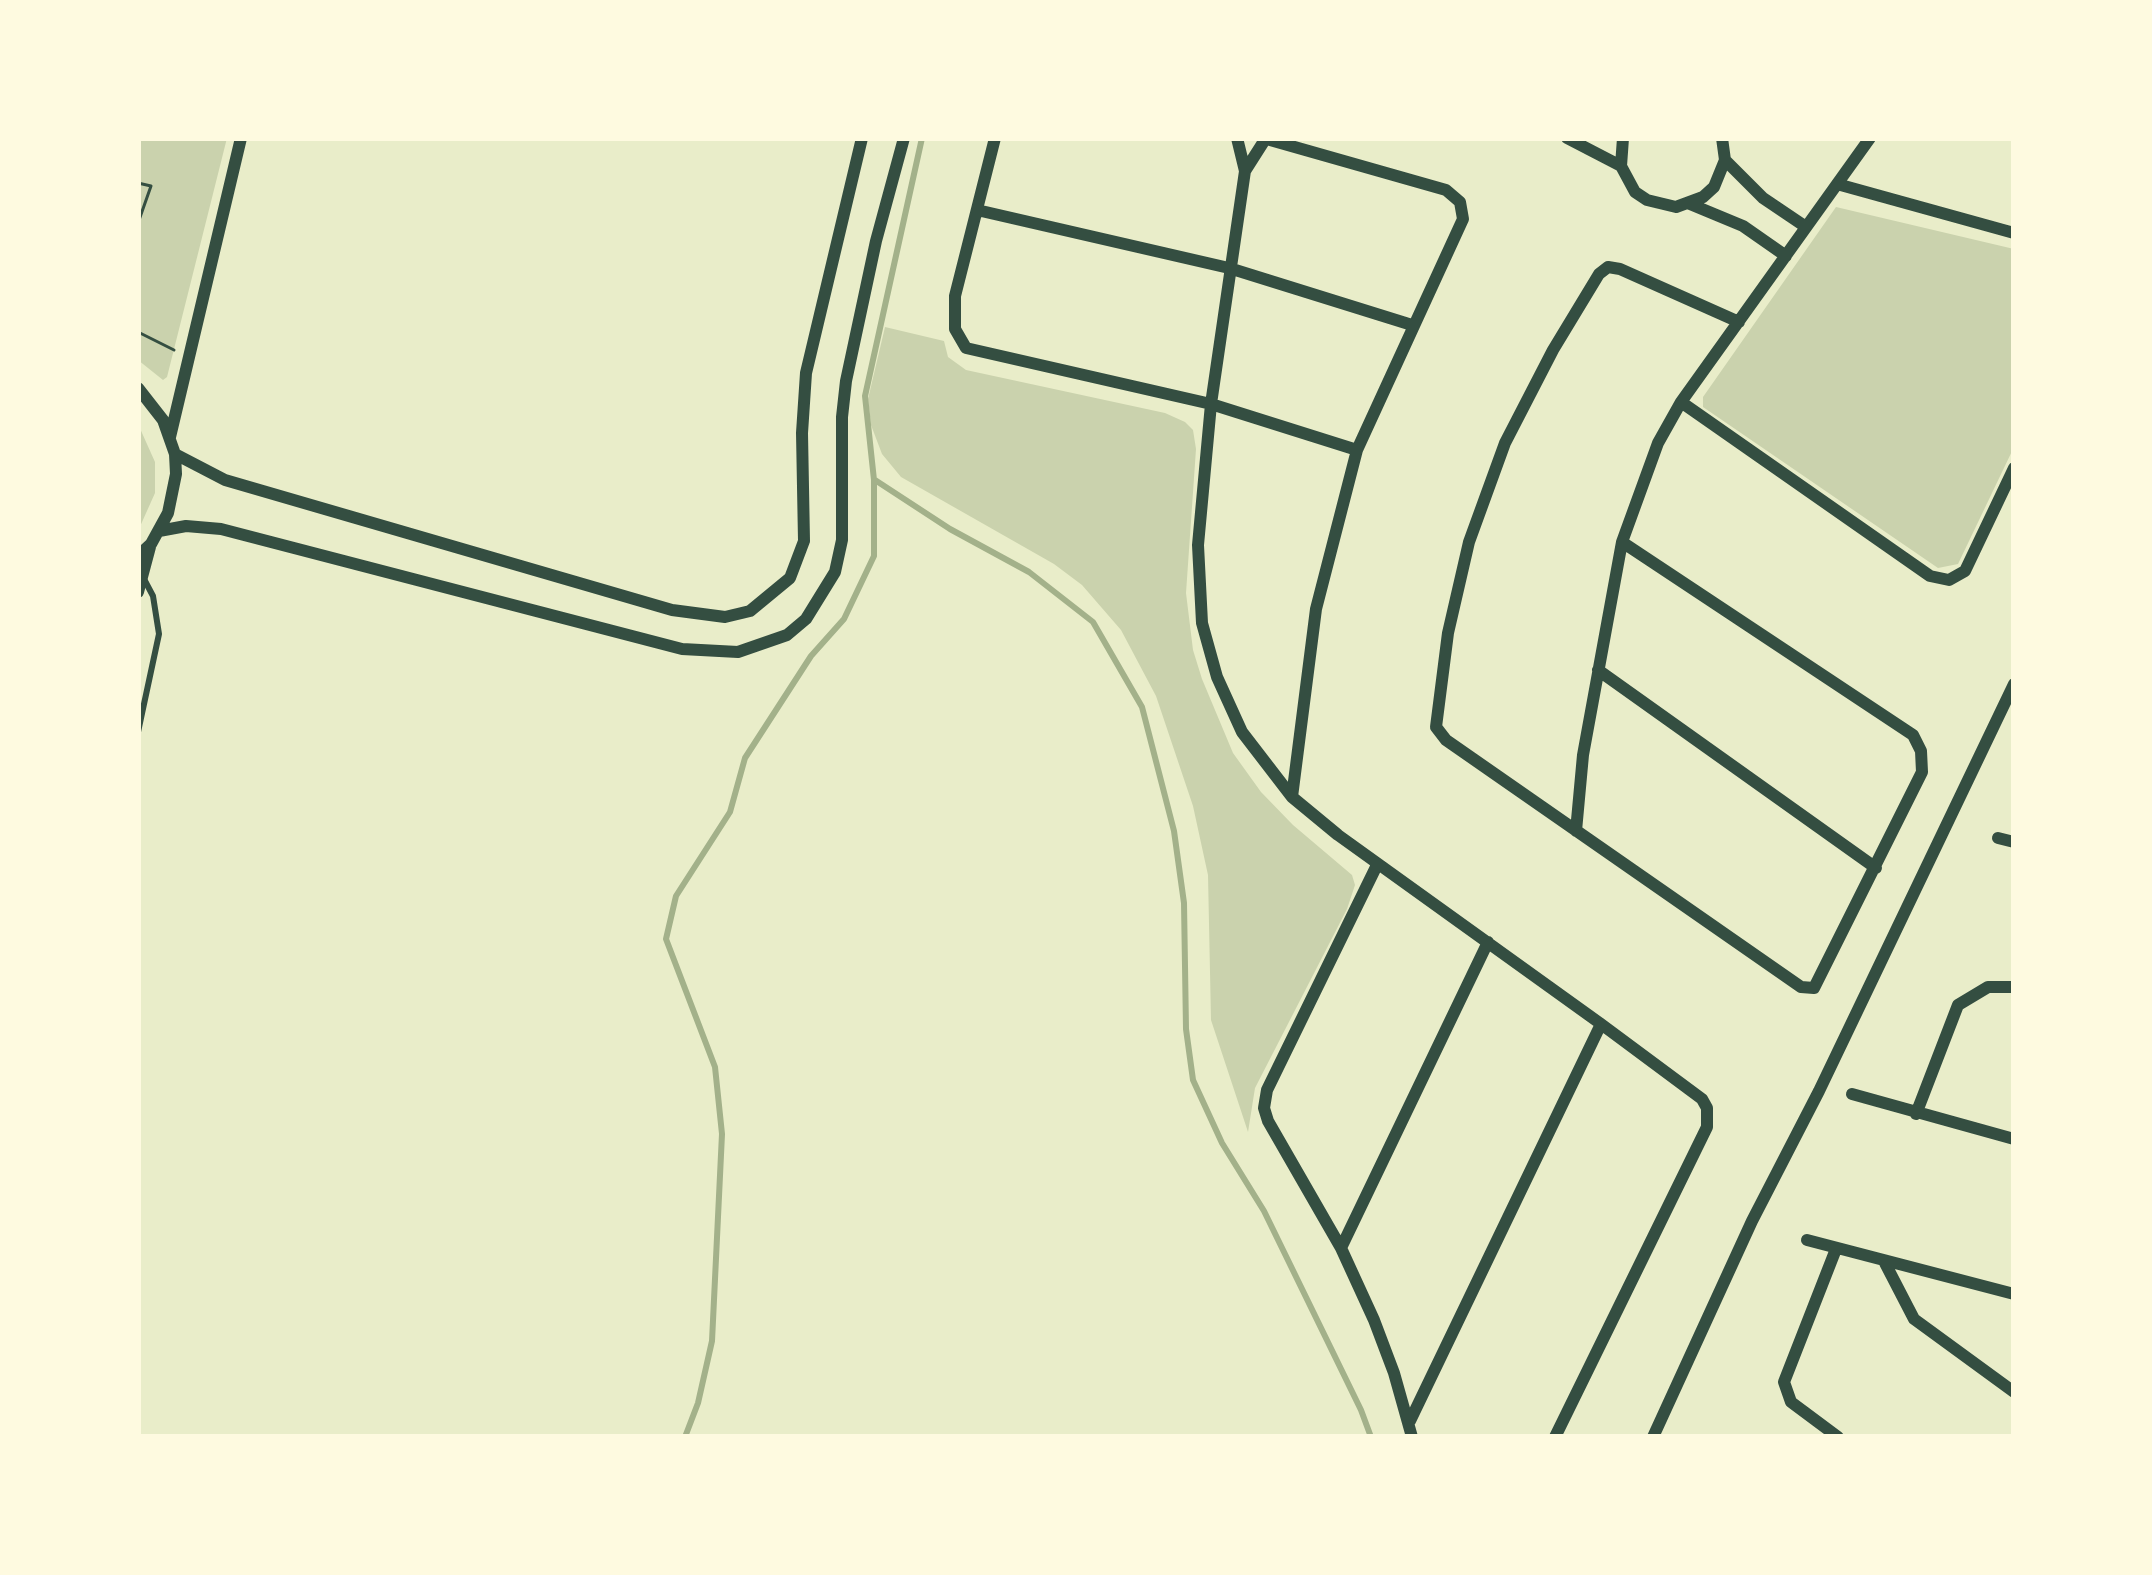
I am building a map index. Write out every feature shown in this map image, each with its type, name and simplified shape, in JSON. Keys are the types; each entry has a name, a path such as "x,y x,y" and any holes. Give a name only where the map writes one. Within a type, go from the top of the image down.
{"street":[{"path":"170,436 241,138"},
{"path":"175,454 225,480 672,610 725,616 750,611 790,578 803,541 806,373 862,138"},
{"path":"138,556 155,537 186,526 221,529 682,649 738,652 787,634 806,619 835,572 842,540 846,381 904,138"},
{"path":"995,138 953,310 961,344 977,352 1211,404 1357,450"},
{"path":"1237,138 1245,171"},
{"path":"1292,797 1316,609 1357,450 1457,238 1462,210 1457,197 1446,190 1265,138 1245,171 1229,268 1198,545 1202,623 1217,677 1241,732 1292,797 1377,865 1702,1099 1708,1120 1555,1437"},
{"path":"1568,138 1621,166"},
{"path":"1623,138 1621,166 1635,192 1661,206 1690,204 1743,226 1786,256"},
{"path":"1576,831 1583,755 1622,542 1658,443 1682,402 1870,138"},
{"path":"1690,204 1714,187 1726,146"},
{"path":"1726,146 1763,198 1807,227"},
{"path":"1837,184 2014,233"},
{"path":"976,210 1229,268 1412,325"},
{"path":"1622,542 1913,735 1921,751 1922,772 1814,988 1801,987 1446,740 1436,727 1448,633 1469,542 1505,443 1599,274 1609,267 1620,269 1738,322"},
{"path":"138,388 164,420 175,454 174,494 138,592"},
{"path":"1682,402 1930,577 1949,580 1965,571 2014,468"},
{"path":"1598,670 1876,868"},
{"path":"1653,1437 1752,1221 2014,684"},
{"path":"1998,838 2014,842"},
{"path":"1377,865 1267,1090 1264,1108 1341,1248 1381,1337 1412,1437"},
{"path":"1341,1248 1488,942"},
{"path":"1916,1114 1958,1005 1988,987 2014,987"},
{"path":"1410,1421 1600,1024"},
{"path":"1852,1094 2014,1139"},
{"path":"1808,1240 2014,1294"},
{"path":"1836,1249 1787,1366 1785,1394 1838,1437"},
{"path":"1885,1263 1914,1319 2014,1391"}],"lane":[{"path":"138,732 159,634 153,596 142,575"}],"path":[{"path":"138,183 151,186 138,223"},
{"path":"138,332 189,358"}],"green space":[{"path":"138,138 227,138 163,380 138,360"},
{"path":"1836,207 2014,249 2014,447 1958,564 1938,568 1703,407 1703,397"},
{"path":"885,327 944,341 948,357 966,370 1165,413 1193,430 1196,449 1186,593 1202,679 1233,753 1261,792 1352,875 1355,885 1255,1088 1248,1132 1211,1020 1208,875 1193,806 1156,696 1121,630 1082,585 1054,564 901,477 882,454 868,399"},
{"path":"138,424 155,462 155,493 138,531"}],"waterway":[{"path":"685,1437 712,1341 722,1134 715,1067 666,939 676,896 730,812 745,758 811,656 844,619 874,556 874,480 865,396 922,138"},
{"path":"875,480 950,529 1029,572 1093,622 1142,707 1174,831 1184,903 1186,1029 1193,1080 1222,1143 1264,1211 1371,1437"}]}
